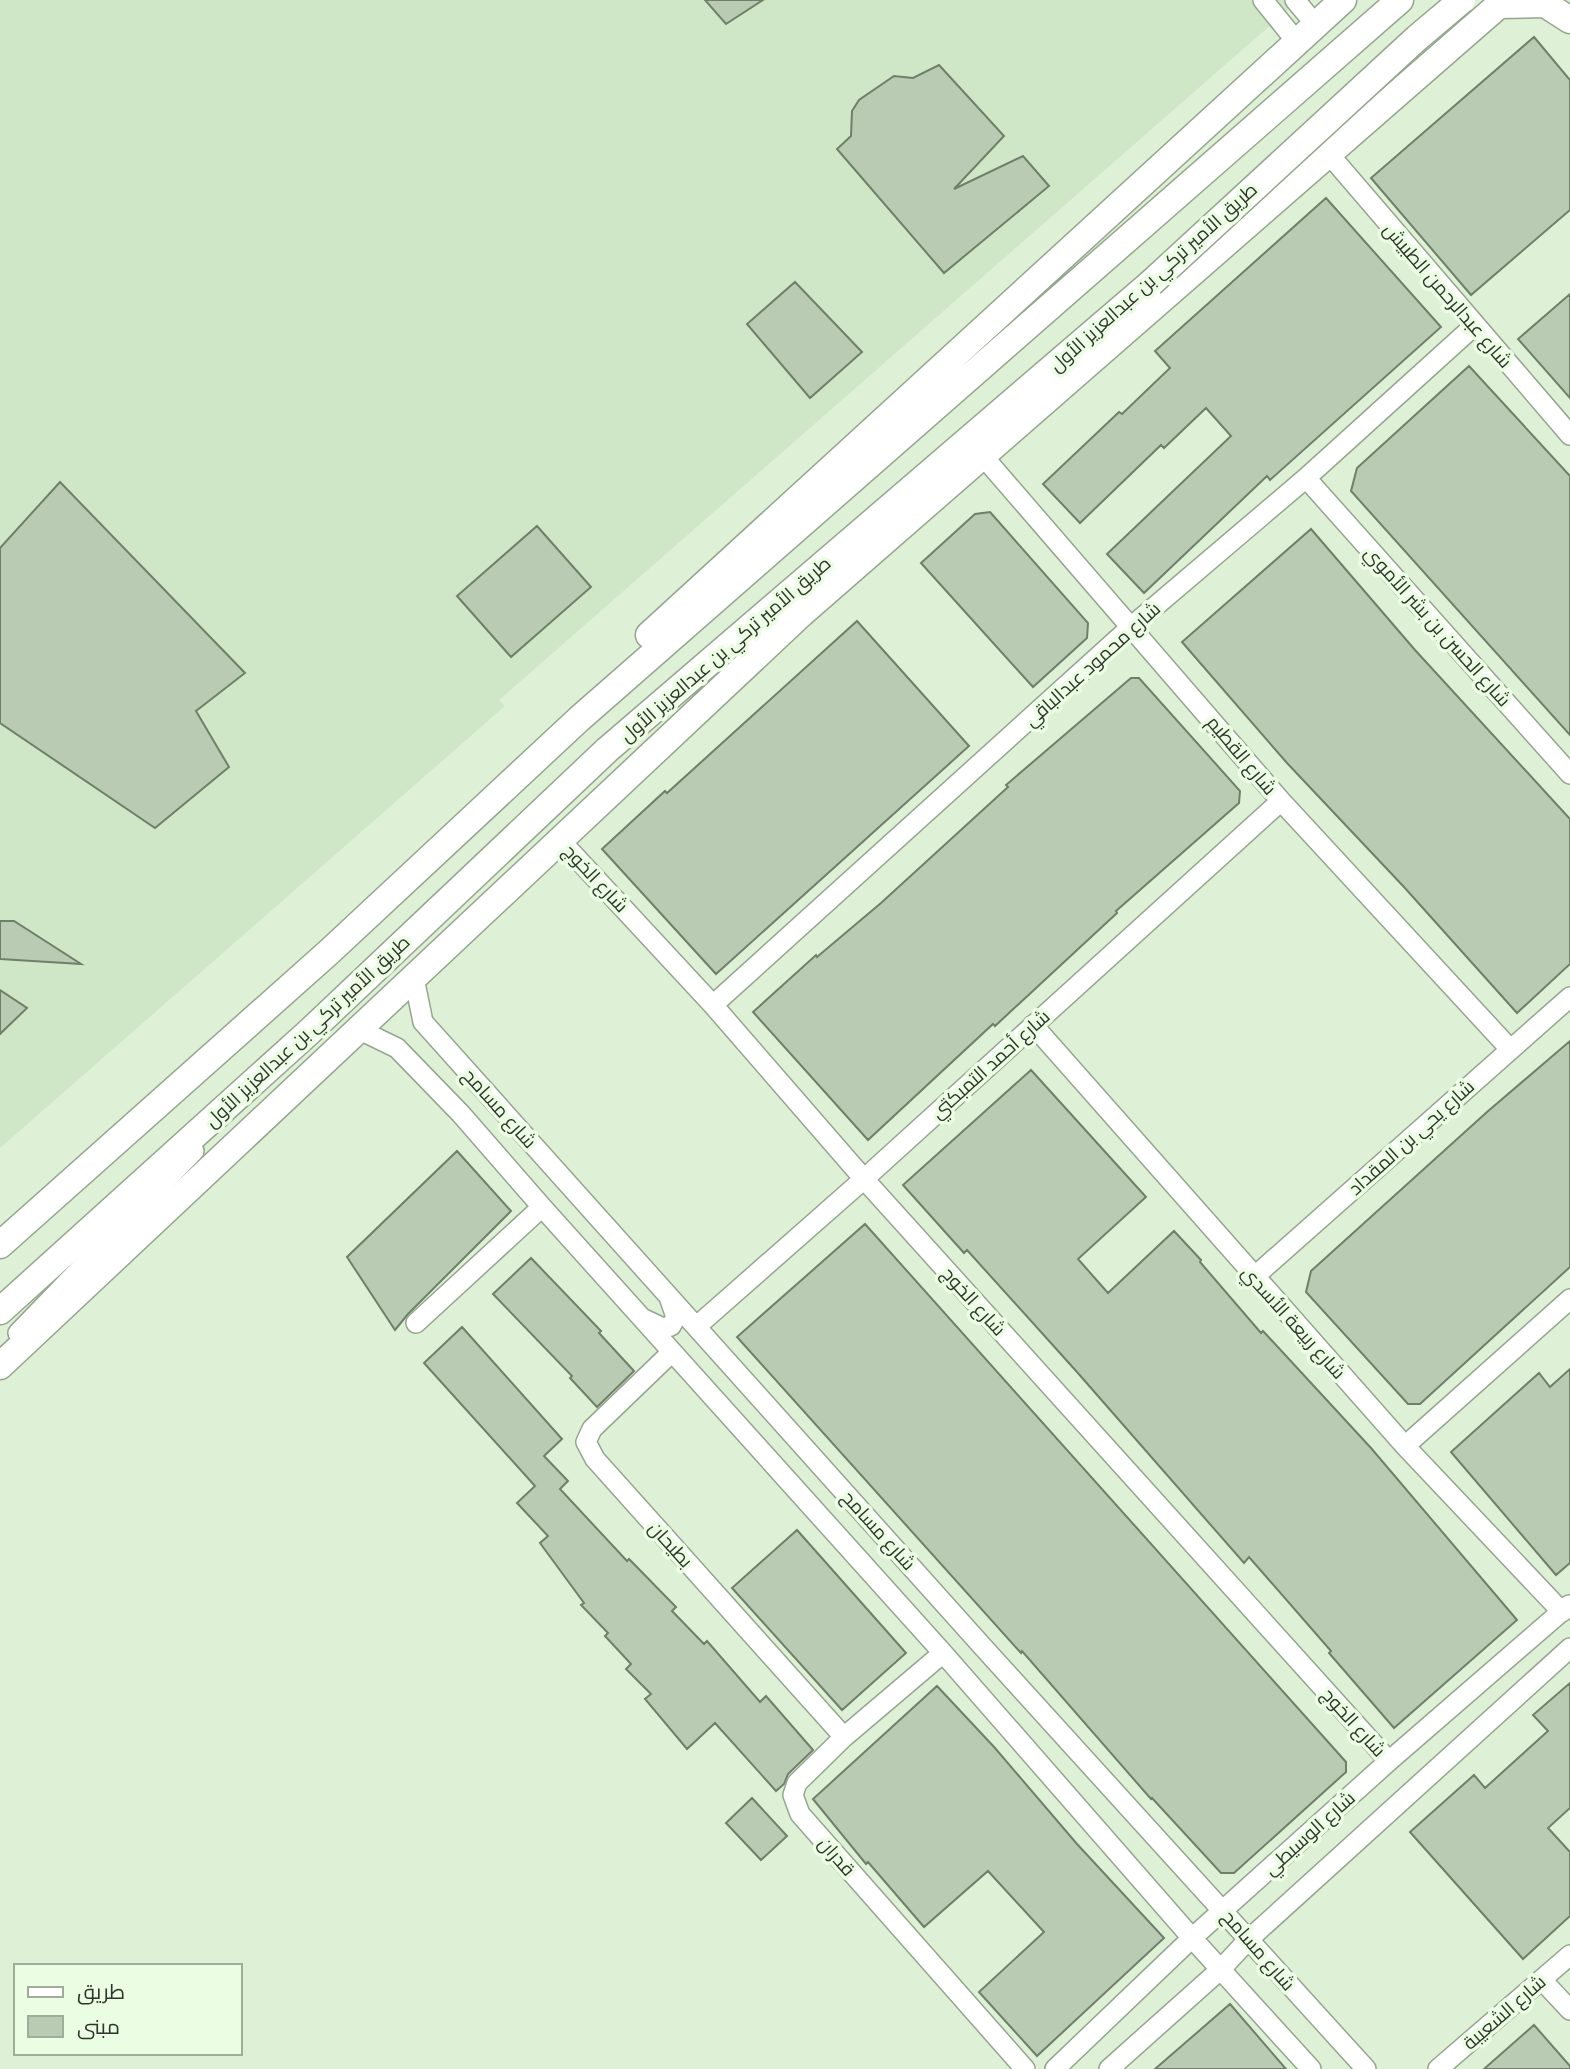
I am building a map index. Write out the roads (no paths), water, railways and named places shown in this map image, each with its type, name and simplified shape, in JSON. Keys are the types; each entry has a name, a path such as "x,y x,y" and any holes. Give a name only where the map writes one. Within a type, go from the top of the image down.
{"main road":[{"path":"0,1231 1343,0"},
{"path":"0,1245 318,961 579,719 1400,0"},
{"path":"1418,75 1455,28 1459,11 1454,0"},
{"name":"طريق الأمير تركي بن عبدالعزيز الأول","path":"0,1311 309,1032 607,750 1151,283 1417,38 1462,0"},
{"path":"0,1366 801,614 1502,2 1545,4 1570,20"},
{"path":"748,629 801,614"}],"street":[{"path":"1263,0 1305,33"},
{"path":"1295,0 1305,33"},
{"name":"شارع عبدالرحمن الطبيش","path":"1328,153 1570,435"},
{"name":"شارع محمود عبدالباقي","path":"713,1005 1132,626 1306,478 1474,326"},
{"name":"شارع القطيم","path":"982,455 1281,801 1510,1049"},
{"name":"شارع الحسن بن بشر الأموي","path":"1306,478 1570,774"},
{"name":"شارع أحمد التمبكتي","path":"697,1326 864,1179 1281,801"},
{"name":"شارع الخوج","path":"559,839 713,1005 864,1179 1389,1762"},
{"name":"شارع مسامح","path":"414,978 424,1022 983,1647 1366,2069"},
{"name":"شارع يحي بن المقداد","path":"1254,1278 1570,997"},
{"name":"شارع ربيعة الأسدي","path":"1033,1025 1405,1447 1566,1608"},
{"name":"شارع مسامح","path":"358,1029 397,1048 461,1114 1311,2069"},
{"path":"0,1351 309,1032"},
{"path":"461,1114 453,1100 453,1087 459,1081 470,1082 482,1088"},
{"path":"416,1324 542,1207"},
{"path":"640,1317 663,1328 671,1326 676,1317 667,1292"},
{"path":"1405,1447 1570,1299"},
{"path":"700,1381 693,1355 700,1348 708,1348 729,1361"},
{"name":"بطيحان","path":"672,1352 592,1429 586,1442 594,1459 844,1737"},
{"name":"شارع الوسيطي","path":"1055,2069 1192,1938 1566,1608"},
{"name":"شارع الوسيطي","path":"1109,2069 1570,1648"},
{"name":"قدران","path":"943,1653 844,1737 797,1783 793,1795 800,1814 1025,2069"},
{"name":"شارع الشعيبة","path":"1438,2069 1570,1955"},
{"path":"1542,1980 1570,2010"}]}
